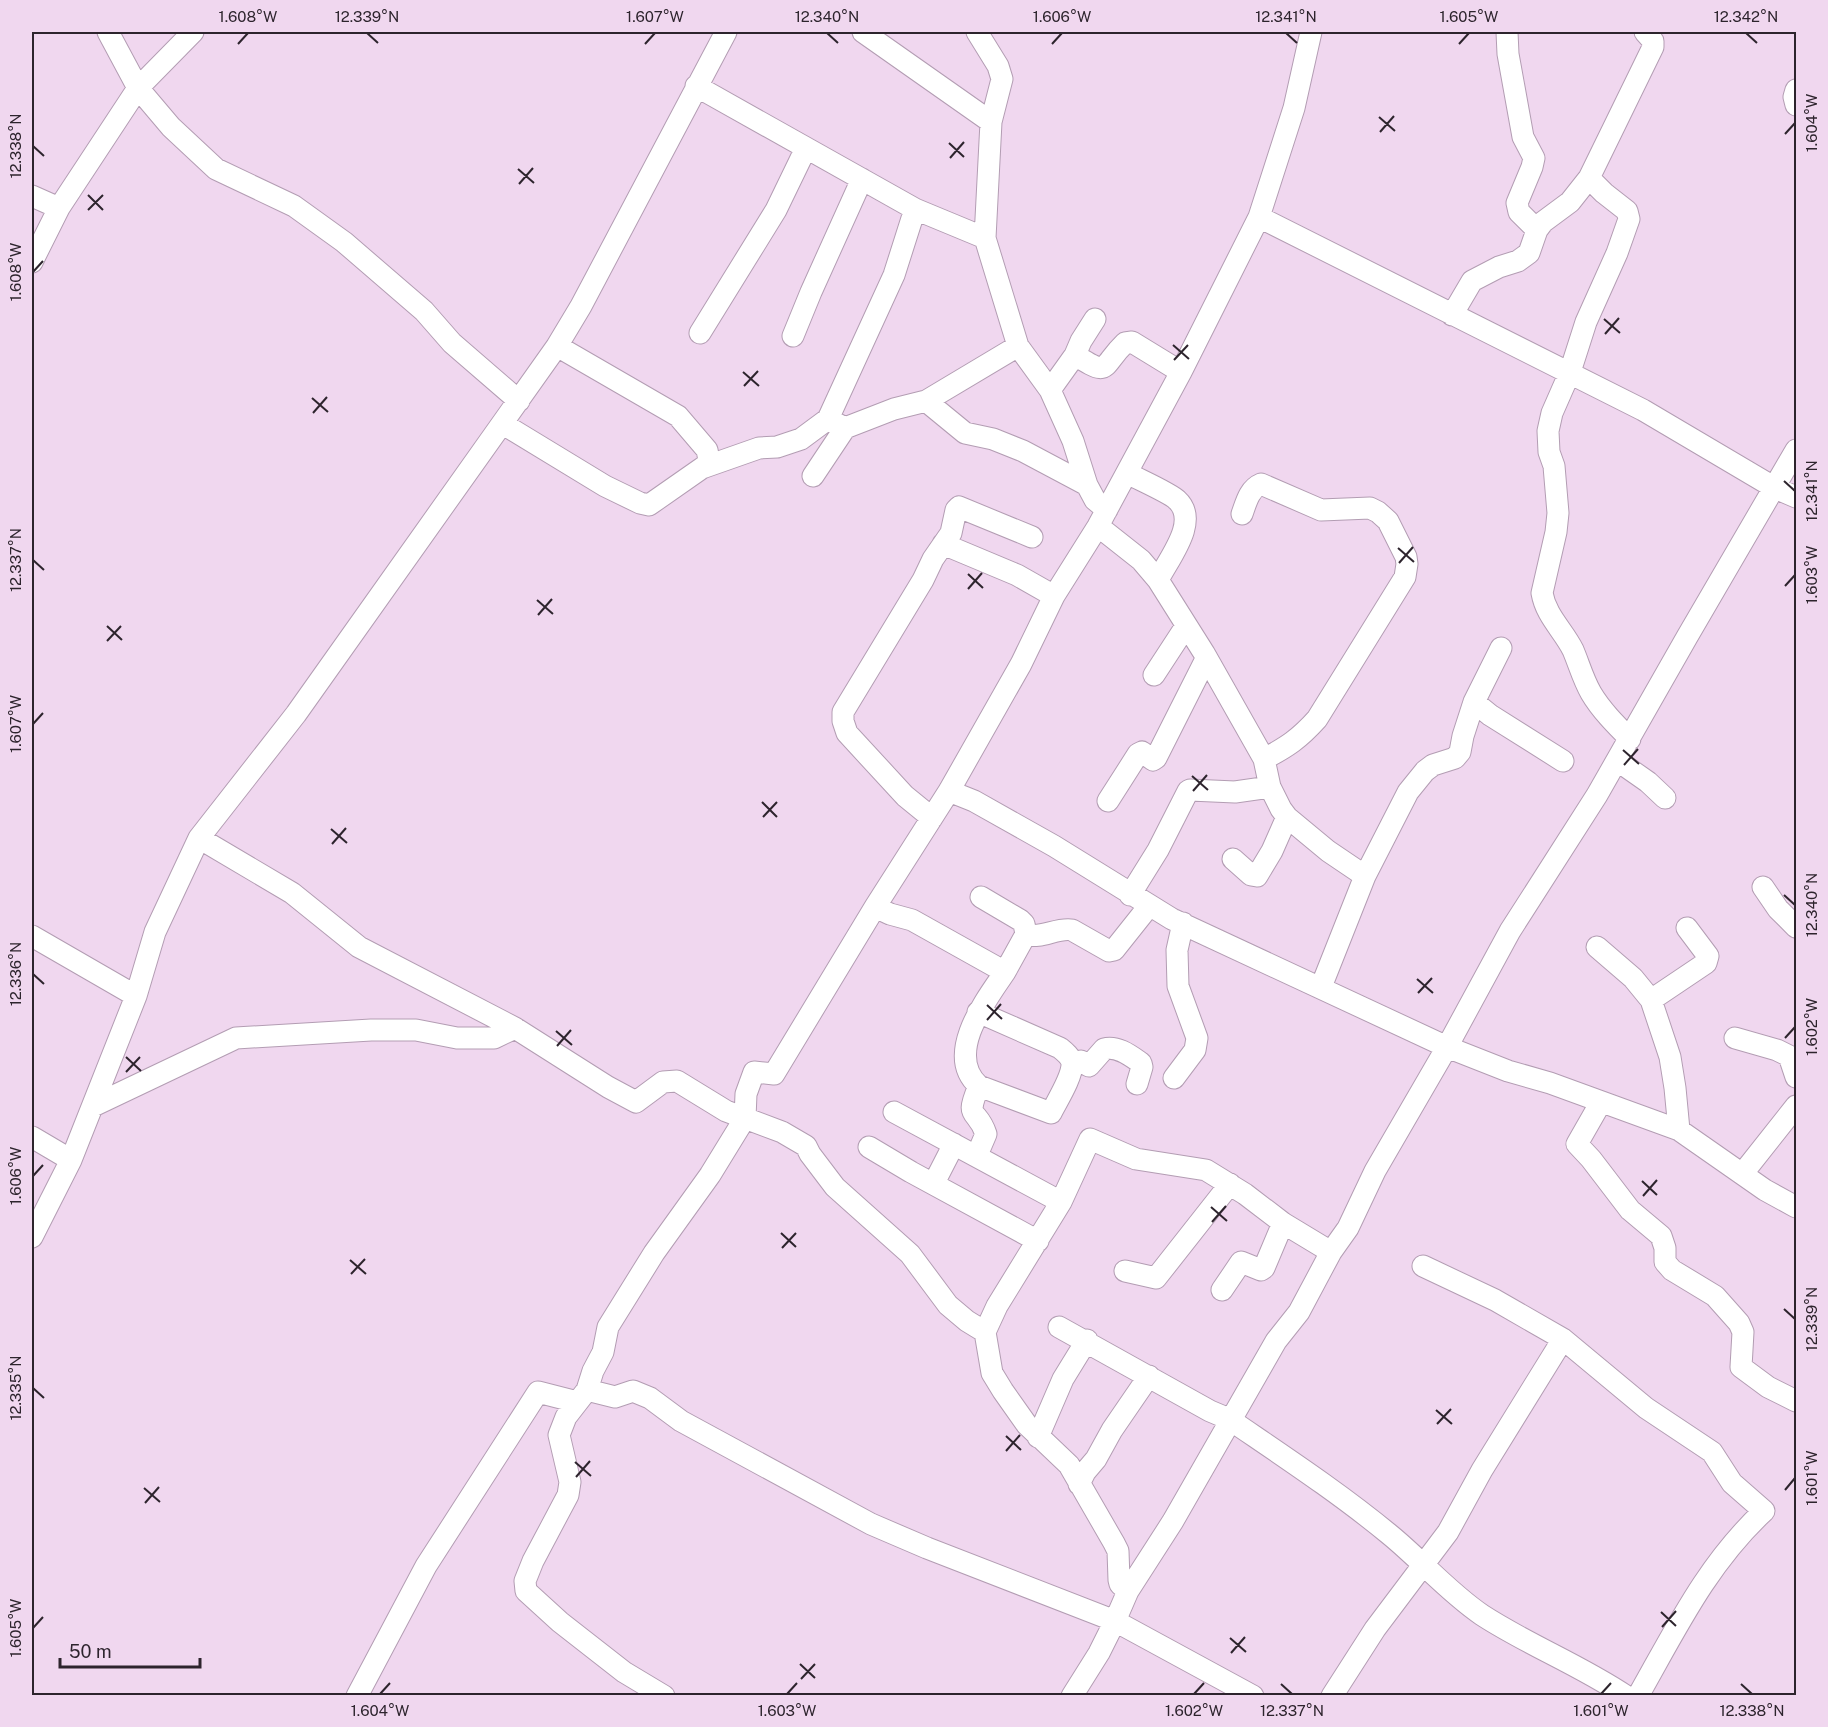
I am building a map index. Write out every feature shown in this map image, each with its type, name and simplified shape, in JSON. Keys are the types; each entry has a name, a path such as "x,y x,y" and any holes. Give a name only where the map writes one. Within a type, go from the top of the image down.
{"street":[{"path":"108,32 138,88 171,127 216,169 294,206 344,242 424,311 452,343 519,401"},
{"path":"32,262 59,208 138,88 193,32"},
{"path":"32,1237 71,1160 136,996 154,932 199,838 296,714 557,346 581,306 726,32"},
{"path":"863,32 991,122"},
{"path":"977,32 998,66 1002,79 991,122 985,238 1018,346 1050,390 1102,518 1158,580 1264,759 1270,787 1281,809 1287,817 1328,851 1365,876"},
{"path":"664,1695 624,1671 560,1622 526,1591 525,1581 533,1562 568,1495 570,1482 559,1435 566,1417 582,1396 603,1352 608,1327 654,1253 710,1174 745,1118 746,1094 754,1072 774,1074 875,907 949,791 1021,663 1054,596 1102,518 1182,372 1259,217 1294,108 1311,32"},
{"path":"1507,32 1508,54 1523,137 1534,158 1517,203 1518,212 1537,230"},
{"path":"1452,315 1472,281 1491,270 1518,261 1529,253 1542,222 1570,202 1589,178 1653,47 1653,41 1645,32"},
{"path":"696,86 915,209 985,238"},
{"path":"1797,90 1794,97 1797,105"},
{"path":"700,333 776,210 806,148"},
{"path":"1589,178 1627,211 1629,219 1617,253 1586,322 1570,372 1552,413 1548,431 1549,452 1554,466 1558,513 1542,593 1555,624 1572,649 1591,694 1630,739"},
{"path":"793,336 862,179"},
{"path":"32,196 59,208"},
{"path":"813,476 837,423 894,276 915,209"},
{"path":"1259,217 1570,372 1643,410 1775,488 1797,497"},
{"path":"1050,390 1075,355 1095,319"},
{"path":"1075,355 1101,369 1106,367 1125,343 1132,342 1182,372"},
{"path":"557,346 678,416 708,450 710,465"},
{"path":"503,424 605,486 649,505 710,465 759,448 777,447 801,440 837,423 926,401 1018,346"},
{"path":"926,401 965,433 993,439 1023,451 1087,484"},
{"path":"1072,1695 1099,1653 1128,1591 1173,1521 1229,1419 1276,1341 1299,1312 1510,931 1598,795 1687,637 1797,450"},
{"path":"1127,473 1176,498 1185,511 1186,521 1183,532 1158,580"},
{"path":"1242,514 1251,492 1261,484 1321,510 1370,508 1388,521 1406,557 1407,564 1406,578 1317,719 1301,737 1264,759"},
{"path":"932,818 906,796 848,734 843,721 843,711 923,580 933,559 951,533 956,510 959,507 1032,537"},
{"path":"943,544 1017,575 1054,596"},
{"path":"1154,675 1186,626"},
{"path":"1320,987 1365,876 1416,780 1433,765 1455,758 1460,752 1474,702 1501,648"},
{"path":"1107,801 1138,754 1143,752 1153,760 1156,758 1206,659"},
{"path":"1474,702 1490,715 1563,761"},
{"path":"1617,761 1648,782 1665,798"},
{"path":"1130,894 1158,850 1188,791 1235,792 1270,787"},
{"path":"949,791 974,801 1054,846 1149,906 1447,1047 1508,1071 1647,1116 1679,1130 1765,1190 1797,1207"},
{"path":"1233,859 1251,875 1257,876 1272,851 1287,817"},
{"path":"199,838 292,893 359,947 515,1028 608,1088 636,1102 663,1082 677,1081 726,1111 782,1132 807,1146 810,1154 835,1187 910,1254 948,1305 985,1332"},
{"path":"1762,887 1778,909 1797,927"},
{"path":"978,1012 1060,1048 1071,1059 1072,1065 1068,1078 1051,1113 979,1086 971,1080 965,1068 966,1045 978,1012 1005,972 1026,934 1024,924 1020,920 981,897"},
{"path":"1026,934 1033,936 1066,929 1072,930 1109,951 1114,950 1149,906"},
{"path":"875,907 912,920 1005,972"},
{"path":"1174,1078 1195,1050 1197,1038 1178,986 1177,950 1183,923"},
{"path":"1651,1000 1706,963 1708,956 1688,928"},
{"path":"32,936 136,996"},
{"path":"1597,947 1633,978 1651,1000 1670,1057 1676,1088 1679,1130"},
{"path":"93,1106 236,1038 371,1030 416,1030 457,1038 494,1038 515,1028"},
{"path":"1735,1038 1777,1050 1789,1056 1797,1077"},
{"path":"1072,1065 1081,1061 1089,1066 1104,1049 1112,1048 1125,1052 1141,1063 1137,1084"},
{"path":"977,1155 986,1134 971,1107 979,1086"},
{"path":"1601,1102 1577,1144 1630,1210 1661,1236 1665,1248 1665,1262 1672,1270 1715,1296 1739,1323 1743,1332 1741,1367 1768,1388 1797,1401"},
{"path":"1743,1173 1797,1106"},
{"path":"894,1112 1061,1202"},
{"path":"32,1137 71,1160"},
{"path":"1128,1591 1120,1584 1116,1548 1079,1484 1062,1458 1038,1437 1018,1414 992,1372 985,1332 997,1306 1061,1202 1090,1139 1136,1159 1206,1170 1230,1184 1283,1223 1332,1252"},
{"path":"934,1183 954,1144"},
{"path":"869,1146 1038,1240"},
{"path":"1125,1271 1156,1278 1230,1184"},
{"path":"1222,1290 1240,1263 1261,1270 1264,1268 1283,1223"},
{"path":"1423,1266 1496,1300 1563,1339 1646,1408 1712,1452 1732,1483 1764,1511 1743,1530 1688,1604 1638,1695"},
{"path":"1059,1327 1087,1340 1210,1411 1229,1419 1343,1497 1425,1564 1480,1614 1626,1695"},
{"path":"1332,1695 1375,1629 1448,1532 1482,1470 1563,1339"},
{"path":"1038,1437 1063,1379 1087,1340"},
{"path":"1079,1484 1149,1376"},
{"path":"357,1695 426,1566 538,1392 615,1397 633,1390 650,1398 681,1421 871,1524 1115,1621 1253,1695"}]}
